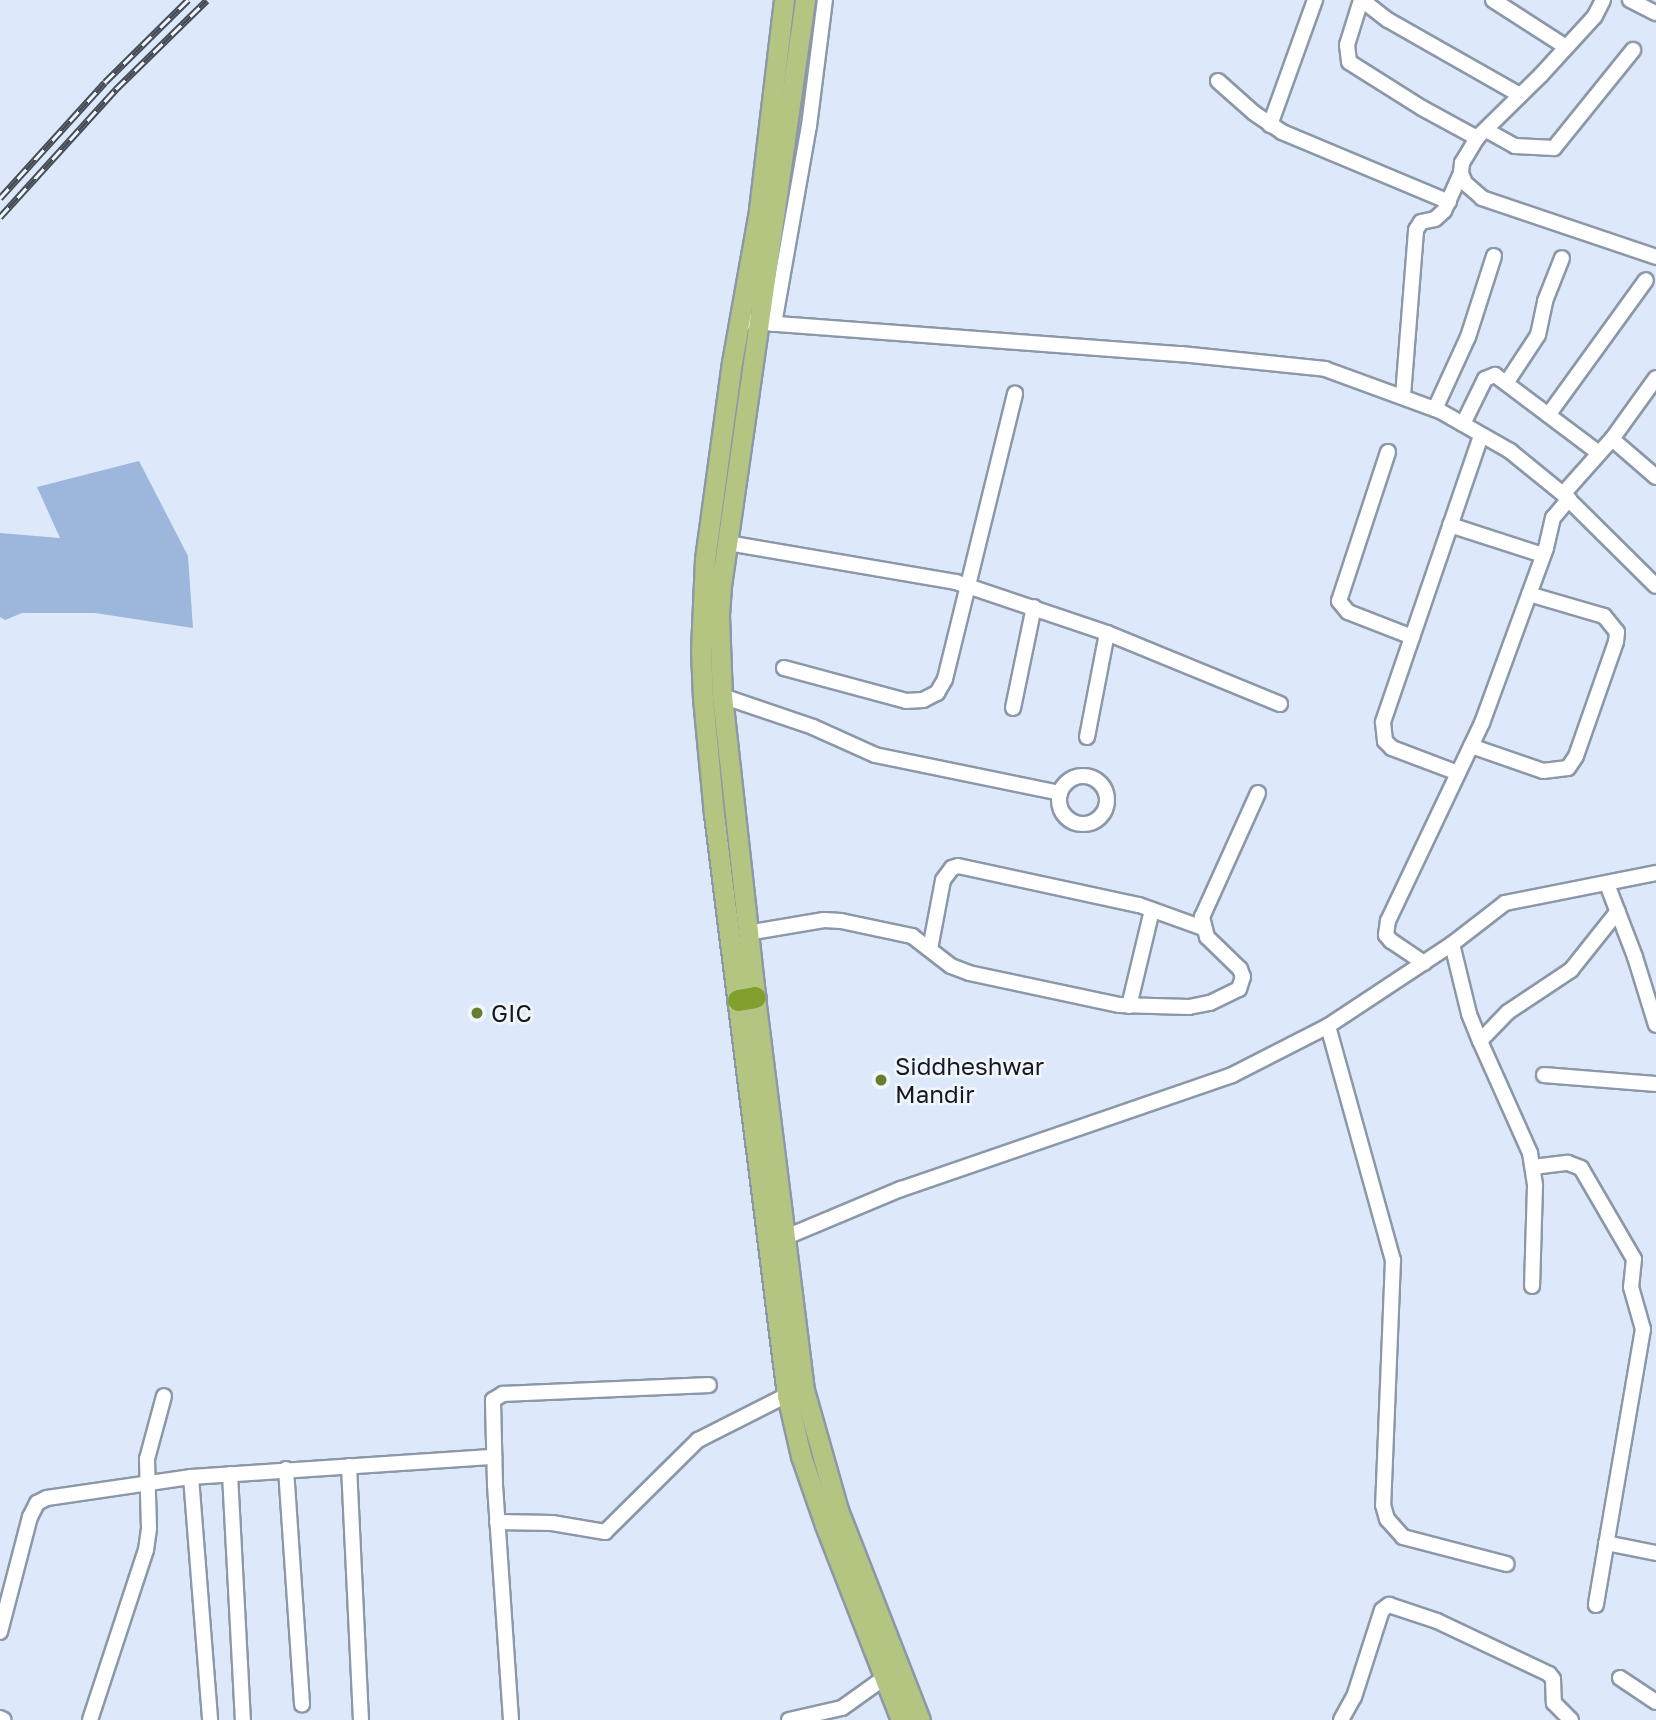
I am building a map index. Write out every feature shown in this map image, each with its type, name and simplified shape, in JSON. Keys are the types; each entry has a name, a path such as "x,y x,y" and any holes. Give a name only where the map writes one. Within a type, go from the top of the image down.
{"main road":[{"path":"784,0 758,211 739,320 705,559 701,649 714,814 786,1237 804,1390 812,1429 838,1510 920,1720"},
{"path":"805,0 766,285 767,323 728,543 719,616 722,696 747,933 746,998 786,1395 817,1502 901,1720"}],"street":[{"path":"767,323 809,126 825,0"},
{"path":"1270,125 1315,0"},
{"path":"1520,96 1388,20 1362,0 1347,45 1349,62 1422,108 1515,146 1554,148 1564,140 1633,50"},
{"path":"1493,0 1566,47"},
{"path":"1403,396 1416,229 1421,222 1439,217 1461,173 1462,163 1481,134 1595,16 1604,0"},
{"path":"1630,0 1656,13"},
{"path":"1218,81 1270,125 1448,202"},
{"path":"1461,173 1465,183 1482,198 1656,257"},
{"path":"1435,409 1468,337 1494,256"},
{"path":"1507,382 1538,335 1545,301 1562,258"},
{"path":"1549,414 1646,280"},
{"path":"739,320 1181,354 1325,369 1435,409 1510,451 1566,497 1656,586"},
{"path":"1463,425 1489,375 1507,382 1600,453"},
{"path":"1424,963 1391,942 1385,930 1471,746 1529,594 1556,513 1656,378"},
{"path":"784,668 906,701 930,698 946,679 1015,393"},
{"path":"1458,773 1392,748 1385,741 1383,722 1481,435"},
{"path":"1612,439 1656,477"},
{"path":"1388,452 1339,601 1349,612 1412,636"},
{"path":"1450,525 1543,555"},
{"path":"728,543 934,577 969,587 1107,633 1280,704"},
{"path":"1471,746 1543,771 1568,768 1576,756 1616,642 1617,632 1604,615 1529,594"},
{"path":"1013,708 1034,607"},
{"path":"1087,737 1107,633"},
{"path":"722,696 813,727 875,755 1060,793"},
{"path":"747,933 810,922 841,921 912,936 951,965 969,972 1129,1006 1189,1007 1210,1003 1239,989 1243,977 1240,969 1207,937 1203,928 1205,907 1258,793"},
{"path":"930,949 943,880 952,868 958,866 1152,910 1203,928"},
{"path":"786,1237 901,1189 1220,1079 1328,1026 1452,944 1505,903 1656,873"},
{"path":"1607,884 1656,1025"},
{"path":"1129,1006 1152,910"},
{"path":"1480,1041 1508,1012 1571,970 1618,911"},
{"path":"1452,944 1469,1014 1523,1135 1533,1167 1532,1286"},
{"path":"1328,1026 1393,1259 1383,1505 1387,1519 1403,1537 1507,1564"},
{"path":"1544,1075 1656,1084"},
{"path":"1533,1167 1568,1163 1581,1168 1634,1259 1631,1287 1643,1329 1597,1605"},
{"path":"511,1720 497,1522 493,1400 503,1394 709,1385"},
{"path":"497,1522 552,1523 605,1532 698,1440 786,1395"},
{"path":"90,1720 146,1549 149,1528 147,1459 164,1396"},
{"path":"0,1632 30,1517 37,1503 47,1498 191,1477 494,1457"},
{"path":"349,1466 361,1720"},
{"path":"286,1469 302,1704"},
{"path":"230,1474 243,1720"},
{"path":"191,1477 210,1720"},
{"path":"1606,1543 1656,1553"},
{"path":"1341,1720 1354,1697 1382,1610 1389,1605 1437,1621 1549,1674 1553,1679 1554,1703 1571,1720"},
{"path":"789,1720 842,1708 884,1678"},
{"path":"1620,1678 1656,1702"}],"water":[{"path":"139,461 188,556 193,628 95,613 22,613 5,620 0,617 0,533 60,538 37,487"}],"railway":[{"path":"0,198 105,82 188,0"},
{"path":"0,217 116,89 207,0"}],"place":[{"name":"GIC","path":"477,1013"},
{"name":"Siddheshwar Mandir","path":"881,1080"}]}
